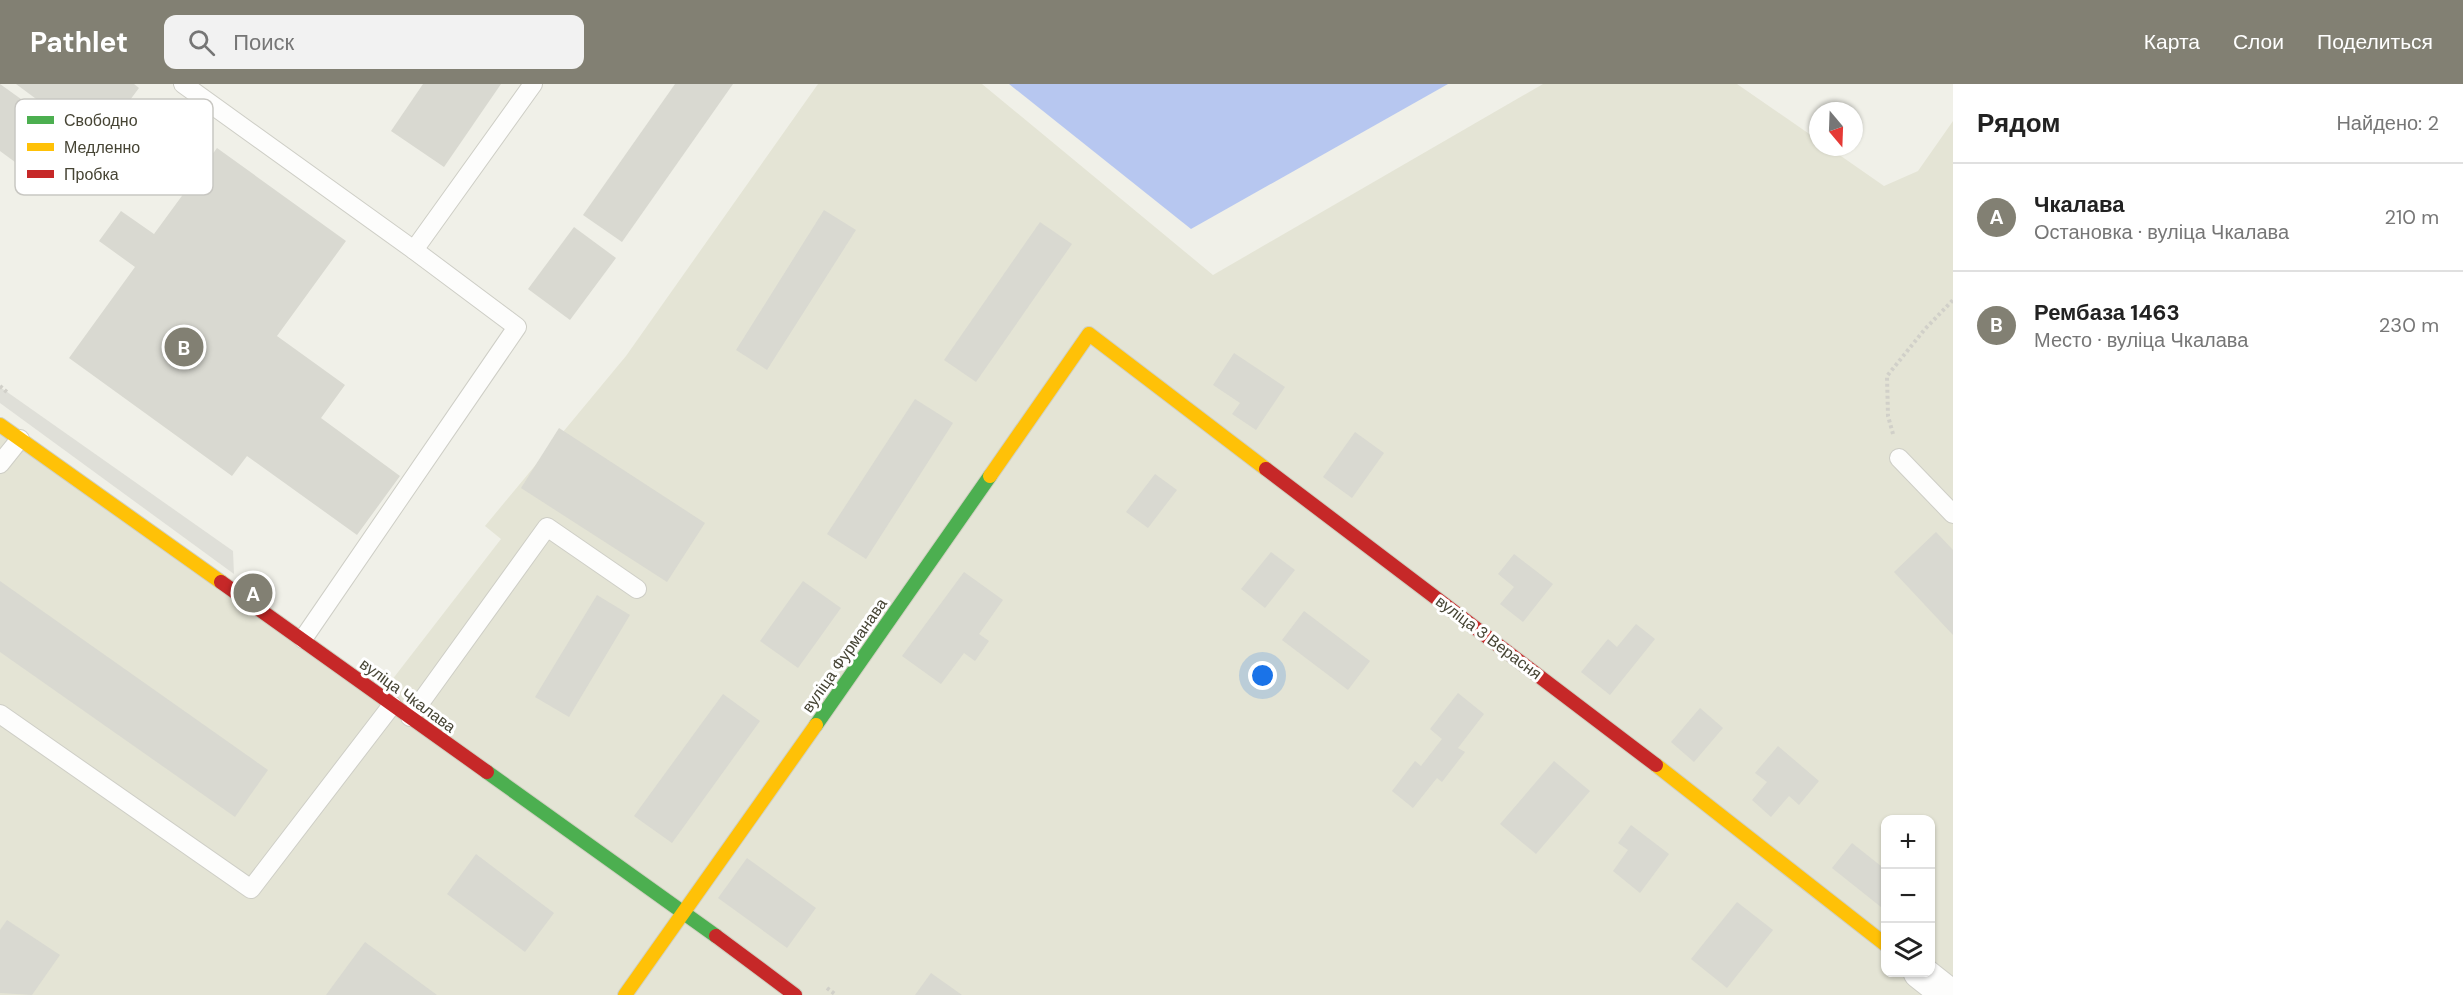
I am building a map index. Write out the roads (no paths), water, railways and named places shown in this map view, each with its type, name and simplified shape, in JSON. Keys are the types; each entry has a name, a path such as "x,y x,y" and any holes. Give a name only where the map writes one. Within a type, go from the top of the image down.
{"street":[{"name":"вуліца Фурманава","path":"625,995 685,913 1089,334"},
{"name":"вуліца 3 Верасня","path":"1089,334 1632,746 1881,941"},
{"name":"вуліца Чкалава","path":"0,425 303,639 685,913 795,995"},
{"path":"1926,977 1949,995"}],"lane":[{"path":"183,84 204,99"},
{"path":"414,250 533,84"},
{"path":"213,106 517,327 303,639"},
{"path":"0,464 20,440"},
{"path":"1899,458 1953,514"},
{"path":"410,717 547,527 637,589"},
{"path":"0,714 251,889 392,705"}],"water":[{"path":"1009,84 1448,84 1191,229"}],"place":[{"name":"Рембаза 1463","path":"184,347"},
{"name":"Чкалава","path":"253,593"}]}
